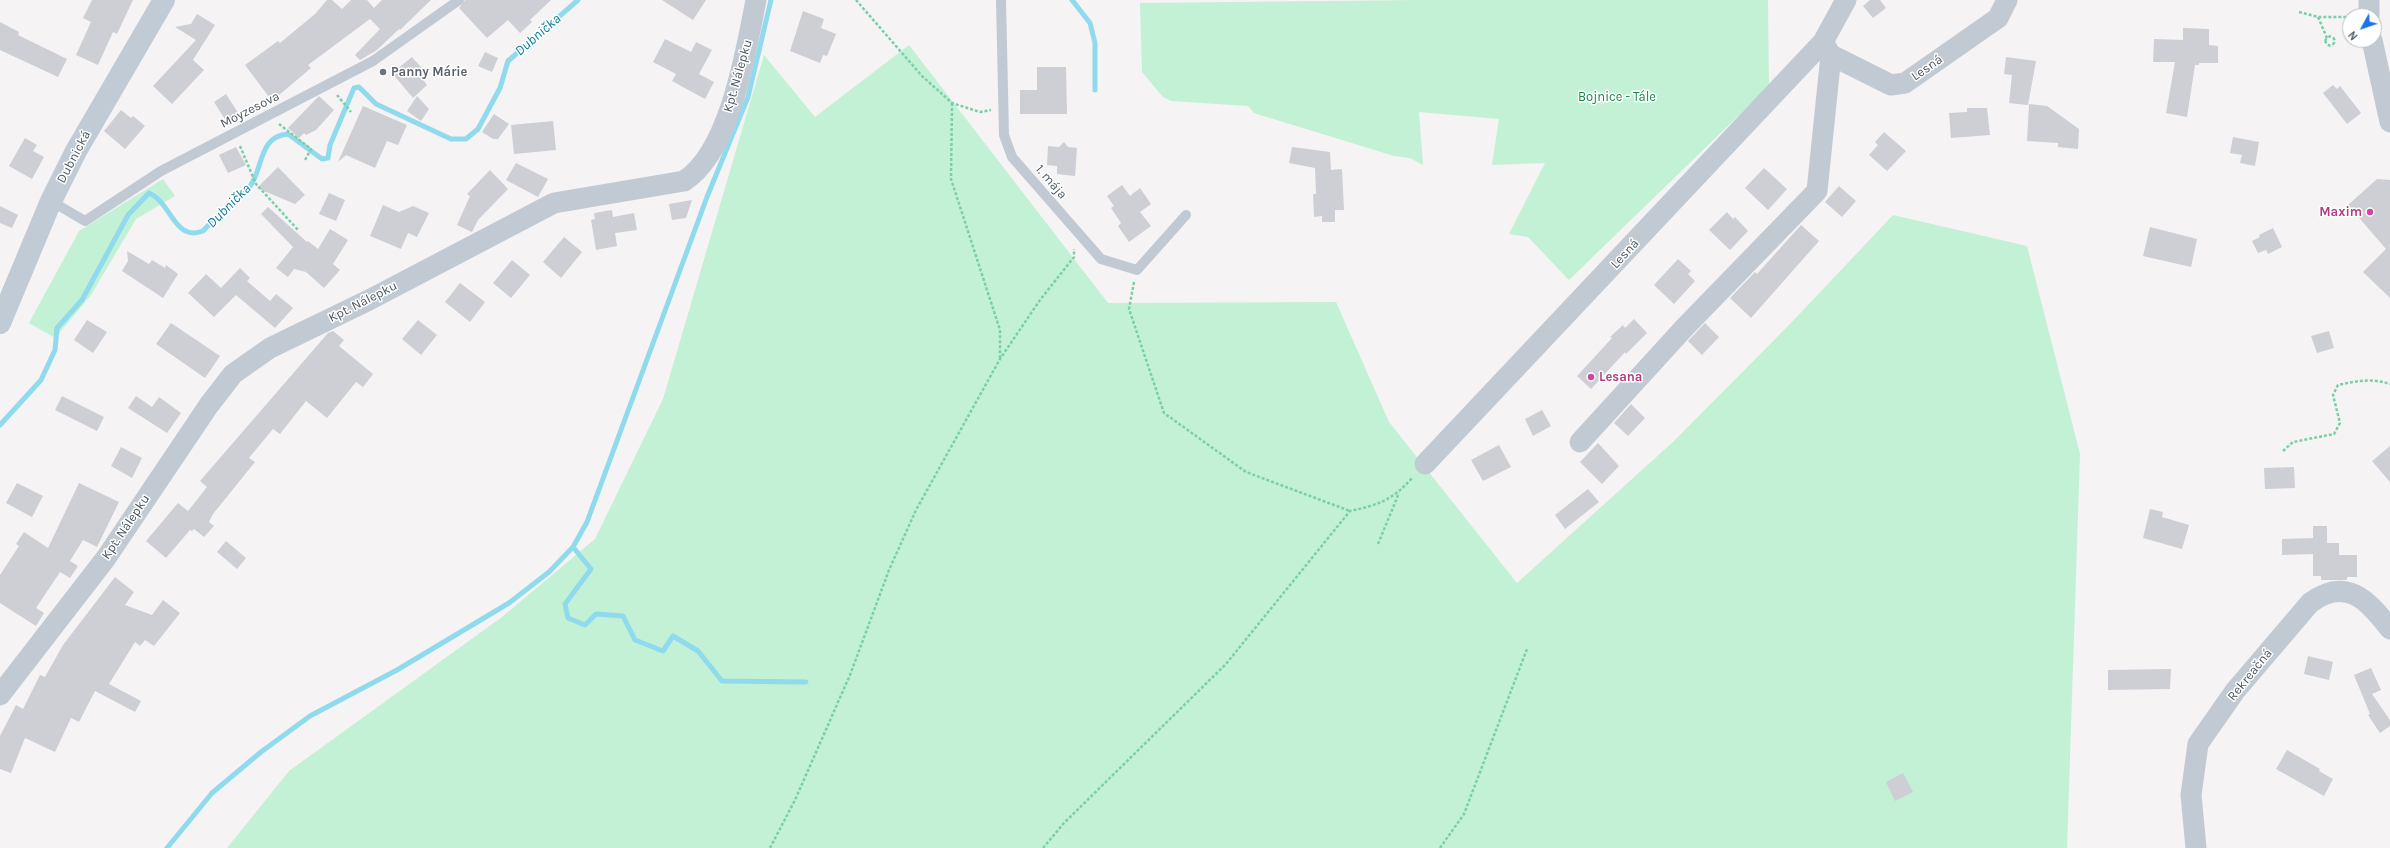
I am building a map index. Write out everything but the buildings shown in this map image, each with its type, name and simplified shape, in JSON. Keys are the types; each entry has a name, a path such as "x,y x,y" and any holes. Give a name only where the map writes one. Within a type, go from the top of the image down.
{"street":[{"name":"Dubnická","path":"0,323 51,200 76,151 164,0"},
{"name":"Kpt. Nálepku","path":"0,695 106,558 209,405 233,374 270,348 369,300 554,203 684,180 697,173 707,160 733,103 756,0"},
{"name":"Lesná","path":"1580,442 1685,327 1816,191 1827,48 1846,0"},
{"name":"Lesná","path":"1827,48 1891,86 1905,83 1998,18 2007,0"},
{"name":"Lesná","path":"1425,464 1827,48"},
{"path":"2374,48 2390,122"},
{"name":"Rekreačná","path":"2196,848 2191,795 2198,744 2235,691 2310,603 2322,594 2338,591 2357,596 2372,606 2390,629"}],"lane":[{"name":"Moyzesova","path":"51,200 85,221 161,171 373,61 459,0"},
{"name":"1. mája","path":"1002,0 1004,134 1012,157 1101,259 1137,270"},
{"path":"1137,270 1186,215"}],"path":[{"path":"856,0 922,76 952,103 980,112 1003,109"},
{"path":"2299,12 2318,18 2342,17"},
{"path":"2318,18 2327,38"},
{"path":"952,103 951,179 1000,330 1000,359"},
{"path":"344,105 351,112"},
{"path":"268,116 311,149 305,160"},
{"path":"234,133 256,184 299,231"},
{"path":"770,848 795,800 850,675 889,570 916,510 1000,359 1040,300 1074,257 1073,227"},
{"path":"1137,270 1129,309 1164,413 1246,472 1350,511 1378,505 1399,493 1378,544"},
{"path":"2283,451 2293,442 2334,434 2340,423 2333,396 2338,385 2366,380 2379,380 2390,384"},
{"path":"1043,848 1064,823 1226,664 1350,511"},
{"path":"1440,848 1464,814 1528,648"}],"green space":[{"name":"Bojnice - Tále","path":"1423,0 1768,0 1769,86 1569,280 1528,237 1509,234 1545,163 1492,165 1499,119 1419,112 1423,165 1410,158 1394,156 1254,113 1248,106 1171,101 1163,97 1142,72 1140,3"},
{"path":"909,45 1108,303 1336,302 1389,422 1517,583 1674,441 1792,322 1893,215 2027,246 2080,454 2067,848 227,848 289,771 502,617 595,539 663,399 764,55 815,117"},
{"path":"163,179 175,196 136,219 91,295 55,338 29,323 79,231"}],"waterway":[{"name":"Dubnička","path":"0,425 41,380 55,350 57,328 82,300 128,215 149,193 157,198 179,226 186,231 193,233 203,231 242,197 256,176 264,152 272,140 279,136 288,134 322,159 328,158 330,145 354,88 359,87 376,104 451,139 466,139 478,129 500,88 508,61 578,0"},
{"path":"167,848 212,793 261,752 310,716 397,670 509,603 549,572 573,547 587,522 707,197 748,97 771,0"},
{"path":"1072,0 1090,23 1095,43 1095,90"},
{"path":"573,547 591,569 565,604 568,618 585,625 596,614 623,616 635,640 663,651 673,636 698,651 722,681 806,682"}],"place":[{"name":"Panny Márie","path":"383,72"},
{"name":"Maxim","path":"2370,212"},
{"name":"Lesana","path":"1591,377"}]}
